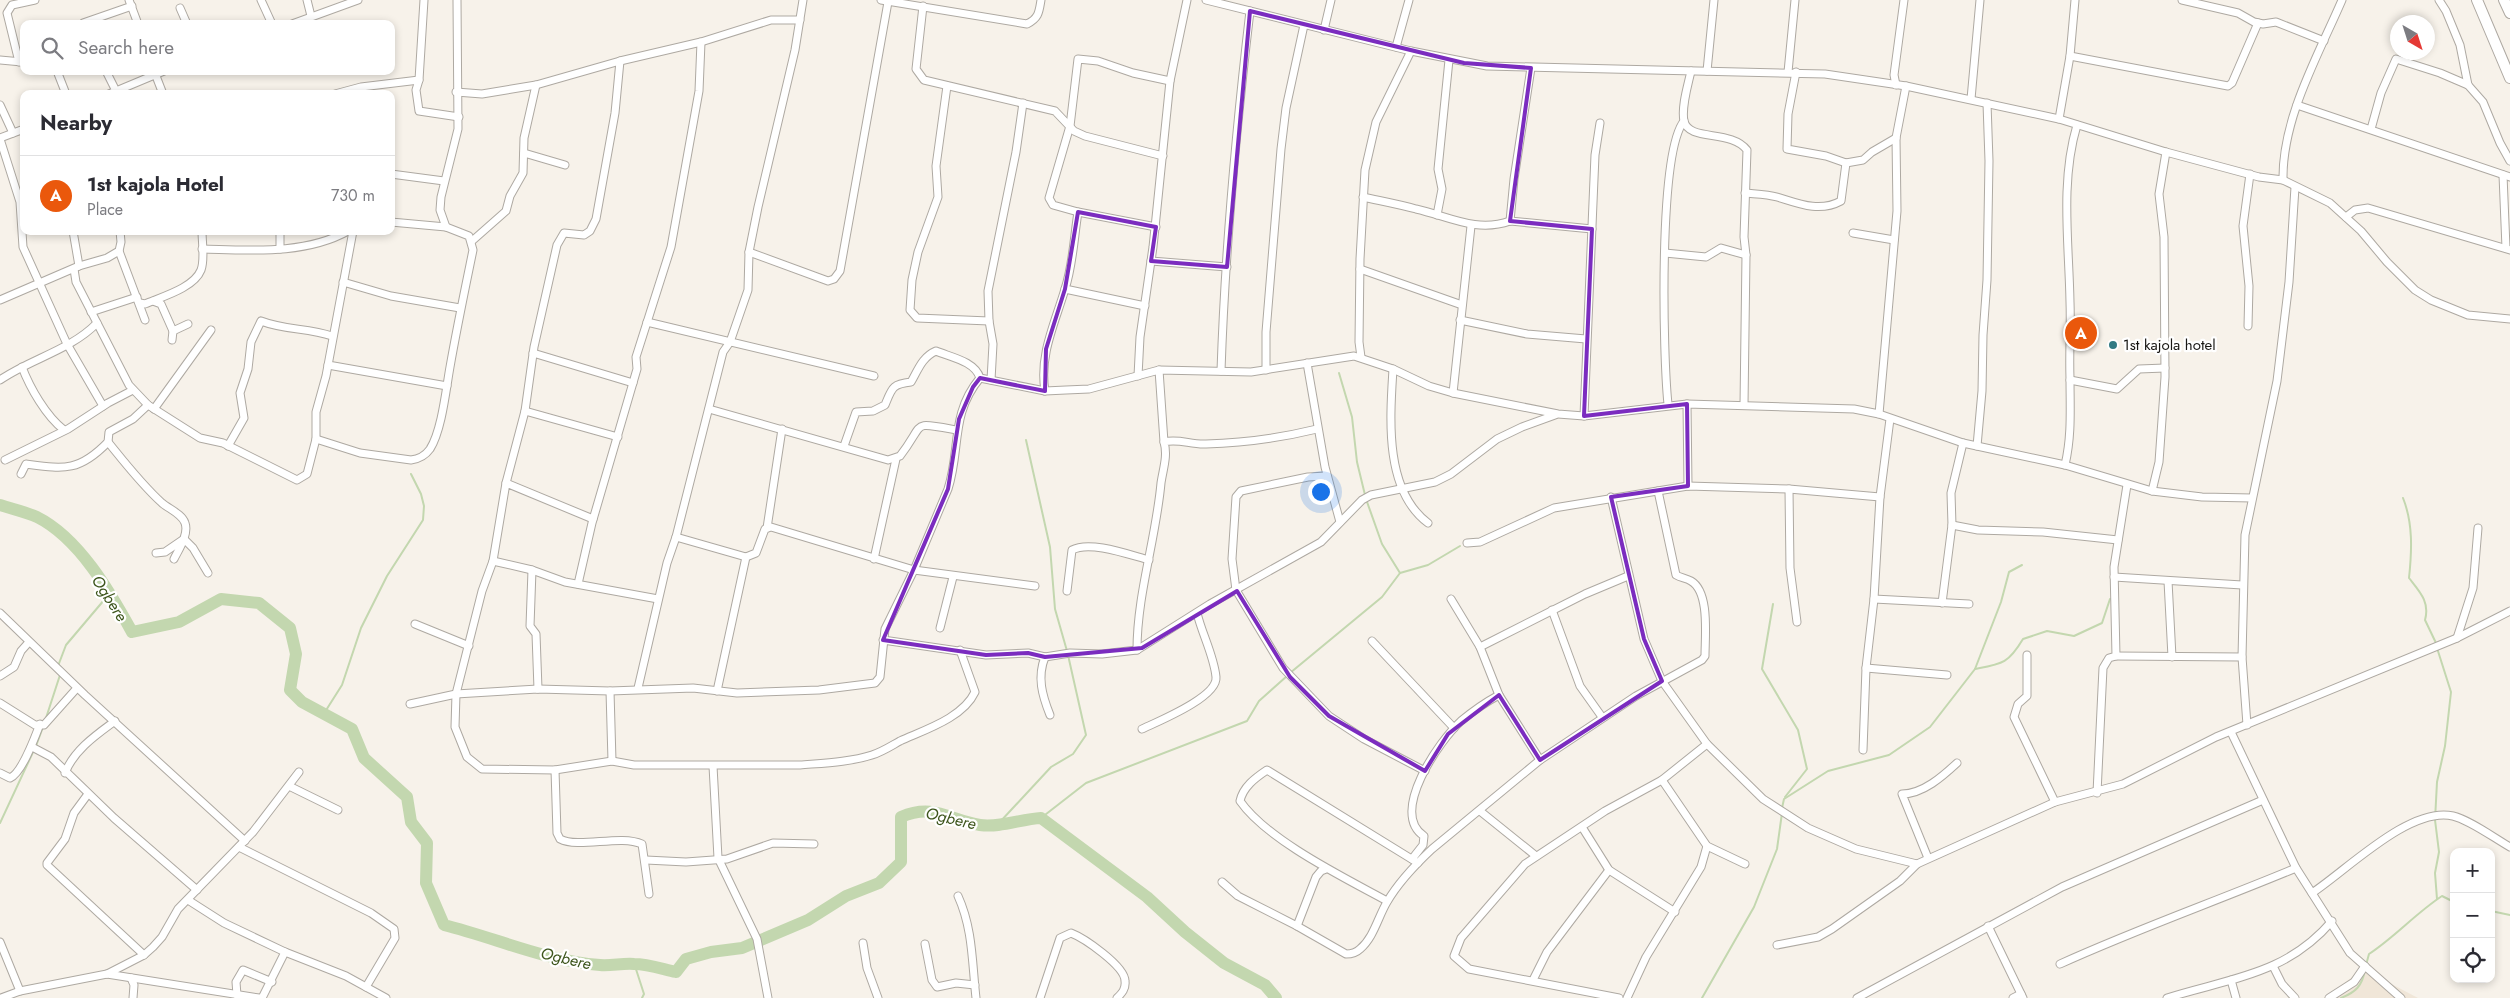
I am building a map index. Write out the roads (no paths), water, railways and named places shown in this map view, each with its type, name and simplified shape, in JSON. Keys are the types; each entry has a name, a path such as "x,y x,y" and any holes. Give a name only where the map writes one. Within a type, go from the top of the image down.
{"highway":[{"path":"2477,0 2510,78"},
{"path":"2504,0 2510,13"}],"street":[{"path":"20,57 7,13 12,5 35,0"},
{"path":"261,0 270,20"},
{"path":"307,0 312,16"},
{"path":"302,20 358,0"},
{"path":"424,0 419,80 416,90 419,111 459,117"},
{"path":"446,227 440,210 444,181 458,129 459,117 456,92 458,0"},
{"path":"638,688 658,599 710,408 723,352 730,342 748,290 749,252 804,0"},
{"path":"749,252 790,265 828,281 834,279 840,271 884,1 1027,24 1035,20 1039,15 1041,0"},
{"path":"1138,376 1156,227 1170,81 1187,0"},
{"path":"1206,0 1449,60 1487,66 1825,74 1906,86 2060,119 2166,152 2250,174 2283,180 2322,198 2346,217 2415,290 2431,300 2468,315 2510,319"},
{"path":"1324,30 1331,0"},
{"path":"1396,47 1409,0"},
{"path":"1707,71 1714,0"},
{"path":"1788,72 1795,0"},
{"path":"1896,85 1894,75 1904,0"},
{"path":"1970,99 1980,0"},
{"path":"2060,119 2070,56 2075,0"},
{"path":"2182,0 2238,13 2258,22 2276,22 2324,41"},
{"path":"2283,180 2283,156 2297,105 2342,0"},
{"path":"2439,0 2446,10 2460,45 2468,85"},
{"path":"90,20 131,3 137,20"},
{"path":"923,6 916,69 924,80 1055,111 1074,131 1085,136 1163,156"},
{"path":"180,8 185,20"},
{"path":"1221,371 1240,99 1250,11"},
{"path":"456,92 482,94 536,85 620,61 701,42 771,20 800,20"},
{"path":"2070,56 2228,86 2232,83 2258,22"},
{"path":"1266,370 1266,332 1281,150 1286,108 1304,25"},
{"path":"15,44 20,42"},
{"path":"578,584 593,519 637,369 636,357 673,239 699,91 701,42"},
{"path":"1361,357 1359,342 1360,268 1366,170 1376,122 1411,51"},
{"path":"1156,227 1078,212 1053,205 1048,198 1070,126 1078,59 1098,61 1134,73 1170,81"},
{"path":"2371,129 2381,92 2396,59 2440,72 2468,85 2483,102 2500,143 2510,161"},
{"path":"0,60 20,62"},
{"path":"1437,215 1442,189 1438,169 1449,60"},
{"path":"620,61 615,112 604,164 596,218 590,231 584,236 564,233 557,245 532,354 524,411 506,483 493,561 482,591 456,694 455,727 467,757 482,769 555,770 612,761 634,765 714,766 827,763 872,755 923,732 957,712 972,699 974,692 960,650"},
{"path":"1510,221 1514,178 1531,68"},
{"path":"1668,404 1664,364 1665,253 1675,136 1684,120 1691,71"},
{"path":"1796,72 1788,114 1787,149 1826,156 1846,163 1864,160 1872,152 1896,138"},
{"path":"59,75 64,90"},
{"path":"107,75 112,90"},
{"path":"118,90 153,75"},
{"path":"158,75 162,90"},
{"path":"350,90 419,80"},
{"path":"472,241 506,211 510,196 523,172 524,138 536,85"},
{"path":"947,86 936,166 938,198 918,252 912,280 910,310 917,318 989,322"},
{"path":"1879,414 1897,211 1896,138 1906,86"},
{"path":"1977,446 1982,391 1983,335 1987,280 1989,161 1987,102"},
{"path":"991,380 992,344 988,291 1016,152 1023,103"},
{"path":"0,105 13,133"},
{"path":"2297,105 2506,176 2508,249 2368,208 2355,210 2346,217"},
{"path":"1684,120 1687,127 1694,133 1732,138 1747,150 1744,236 1746,255 1744,405"},
{"path":"1584,416 1595,155 1600,123"},
{"path":"2064,465 2071,424 2067,187 2071,143 2077,125"},
{"path":"20,130 0,139 20,204"},
{"path":"2152,491 2159,462 2165,368 2164,237 2158,194 2166,152"},
{"path":"524,153 565,165"},
{"path":"1745,193 1771,195 1790,203 1814,207 1836,204 1841,201 1843,196 1846,163"},
{"path":"2248,326 2248,286 2243,226 2250,174"},
{"path":"395,175 444,181"},
{"path":"2247,725 2242,657 2242,585 2245,536 2277,381 2289,282 2295,186"},
{"path":"1363,197 1437,215 1471,226 1499,225 1510,221 1592,230"},
{"path":"1045,391 1042,377 1046,349 1054,318 1065,289 1078,212"},
{"path":"316,439 360,453 411,460 420,459 430,448 447,386 460,308 473,250 472,241 465,233 446,227 395,222"},
{"path":"1453,393 1471,226"},
{"path":"1853,234 1894,240"},
{"path":"23,235 23,247 31,261 38,283 45,292 68,344 103,406"},
{"path":"73,235 76,282 133,390 151,407 200,438 213,439 297,480 307,474 316,439 316,412 328,366 332,336 352,235"},
{"path":"0,300 76,267 108,258 119,251 122,242 121,235"},
{"path":"91,312 139,300 145,304 179,290 197,276 202,269 202,235"},
{"path":"280,235 280,248"},
{"path":"202,249 280,248 309,245 337,235"},
{"path":"1665,253 1706,257 1721,248 1746,255"},
{"path":"119,251 145,320"},
{"path":"1151,261 1227,267"},
{"path":"1360,268 1462,305"},
{"path":"343,282 391,296 460,308"},
{"path":"1065,289 1145,306"},
{"path":"153,300 160,304 173,331 172,340"},
{"path":"1460,320 1527,334 1586,339"},
{"path":"228,446 244,418 240,393 248,369 251,342 261,322 280,328 315,330 332,336"},
{"path":"647,322 874,376"},
{"path":"0,380 68,344 89,331 97,323"},
{"path":"173,331 188,324"},
{"path":"21,474 26,464 53,468 79,466 108,442 109,432 151,407 211,330"},
{"path":"844,446 856,412 873,411 885,405 891,391 898,384 911,382 925,357 932,352 936,351 964,362 978,372 980,378"},
{"path":"532,354 633,382"},
{"path":"980,378 1045,391 1089,389 1159,370 1266,370 1347,357 1361,357 1393,369 1429,386 1453,393 1558,414 1584,416 1668,404 1854,409 1879,414 1963,443 2064,465 2152,491 2202,497 2252,498"},
{"path":"1306,363 1327,476 1340,522"},
{"path":"328,366 447,386"},
{"path":"22,367 29,384 55,422 64,430"},
{"path":"2070,380 2117,389 2139,369 2165,368"},
{"path":"1393,369 1394,451 1401,490 1412,507 1428,524"},
{"path":"1137,650 1138,616 1167,451 1164,442 1159,370"},
{"path":"410,704 456,694 538,689 610,691 638,688 670,690 693,688 737,692 819,690 875,683 880,677 883,640 888,623 914,570 952,477 956,430 965,400 980,378"},
{"path":"5,460 64,430 133,390"},
{"path":"1688,404 1688,486"},
{"path":"710,408 844,446 885,460 896,459 904,452 917,428 924,424 956,430"},
{"path":"524,411 618,438"},
{"path":"883,640 986,655 1028,653 1046,657 1070,653 1102,654 1137,650 1236,590 1321,542 1362,500 1372,495 1435,482 1452,474 1497,439 1522,427 1558,414"},
{"path":"1863,750 1866,668 1874,599 1880,497 1890,418"},
{"path":"676,537 746,557 756,553 767,528 782,429"},
{"path":"1164,442 1174,440 1197,445 1228,443 1275,439 1317,429"},
{"path":"108,442 150,492 171,511 180,515 186,524 184,539 174,559"},
{"path":"1942,602 1952,524 1951,493 1963,443"},
{"path":"874,559 896,459"},
{"path":"1327,476 1308,477 1240,491 1236,497 1232,558 1236,590 1283,668 1329,716 1364,739 1425,771"},
{"path":"506,483 593,519"},
{"path":"2116,656 2114,577 2127,485"},
{"path":"1467,543 1480,542 1554,508 1611,497 1688,486 1789,489 1880,497"},
{"path":"1789,489 1790,568 1797,622"},
{"path":"1415,861 1480,811 1540,760 1602,717 1662,681 1692,666 1705,656 1706,620 1701,591 1691,581 1676,575 1658,491"},
{"path":"1611,497 1644,639 1662,681 1707,744 1763,799 1808,828 1856,849 1916,864"},
{"path":"1952,524 1978,530 2043,532 2118,540"},
{"path":"767,528 776,528 914,570 1034,586"},
{"path":"2457,638 2473,588 2478,528"},
{"path":"156,553 165,552 184,539"},
{"path":"184,539 193,548 208,573"},
{"path":"1067,591 1069,558 1072,550 1078,547 1110,550 1149,560"},
{"path":"717,690 746,557"},
{"path":"493,561 532,570 565,582 658,599"},
{"path":"532,570 530,626 536,634 538,689"},
{"path":"940,628 953,576"},
{"path":"1480,647 1552,610 1628,576"},
{"path":"2114,577 2242,585"},
{"path":"2168,581 2172,656"},
{"path":"1451,598 1480,647 1499,695 1540,760"},
{"path":"1874,599 1968,604"},
{"path":"1552,610 1580,686 1602,717"},
{"path":"1778,945 1818,937 1832,929 1887,891 1916,864 1928,858 1968,843 2055,802 2123,784 2216,737 2457,638 2510,611"},
{"path":"0,613 77,688 245,841"},
{"path":"1142,730 1199,700 1212,690 1215,685 1213,665 1197,613"},
{"path":"415,624 469,646"},
{"path":"1372,641 1454,728"},
{"path":"0,676 14,667 21,651 29,642"},
{"path":"2027,654 2026,696 2018,704 2014,717 2055,802"},
{"path":"2097,792 2102,668 2109,658 2116,656 2242,657"},
{"path":"1046,657 1041,668 1040,680 1050,715"},
{"path":"1866,668 1947,675"},
{"path":"0,703 35,725 44,725 77,688"},
{"path":"610,691 612,761"},
{"path":"1222,882 1238,896 1346,954 1352,954 1360,949 1377,925 1387,901 1415,861 1423,845 1424,836 1415,828 1410,807 1425,771 1454,728 1485,702 1499,695"},
{"path":"65,772 69,763 79,751 115,721"},
{"path":"0,773 10,778 17,775 32,747 40,724"},
{"path":"2231,732 2296,868 2332,921 2350,953 2401,998"},
{"path":"1619,998 1534,980 1469,969 1454,956 1462,938 1520,869 1536,856 1606,811 1662,780 1707,744"},
{"path":"32,747 51,757 88,794 197,890"},
{"path":"1928,858 1902,794 1926,787 1941,778 1957,763"},
{"path":"714,766 718,858 757,939 768,998"},
{"path":"555,770 557,833 560,838 600,841 634,840 642,844 650,894"},
{"path":"1387,901 1323,868 1270,830 1246,810 1240,798 1254,778 1267,770 1278,775 1415,861"},
{"path":"106,974 144,954 162,937 178,909 245,841 299,772"},
{"path":"1662,780 1707,846 1745,864"},
{"path":"289,786 338,810"},
{"path":"88,794 80,803 65,839 47,865 144,954"},
{"path":"1857,998 2062,887 2262,800"},
{"path":"1480,811 1536,856"},
{"path":"2312,893 2403,827 2430,815 2454,816 2510,847"},
{"path":"1582,827 1609,870 1675,912"},
{"path":"646,860 686,862 718,858 727,859 773,844 814,844"},
{"path":"1627,998 1646,957 1675,912 1700,867 1707,846"},
{"path":"239,847 370,913 394,929 395,938 366,987"},
{"path":"1297,926 1309,893 1323,868"},
{"path":"2060,964 2157,922 2225,898 2296,868"},
{"path":"1534,980 1546,952 1609,870"},
{"path":"958,896 966,913 969,928 976,998"},
{"path":"188,900 224,923 285,952 346,976 386,998"},
{"path":"2167,998 2273,966 2308,946 2332,921"},
{"path":"1988,926 2022,996 2013,998"},
{"path":"1040,998 1060,938 1071,933 1084,940 1111,961 1124,975 1126,980 1124,989 1117,998"},
{"path":"0,942 20,991"},
{"path":"863,943 867,968 878,998"},
{"path":"925,944 932,980 938,988 956,983 975,984"},
{"path":"0,998 20,991 106,974 261,998 272,982 285,952"},
{"path":"122,964 123,976"},
{"path":"2273,966 2282,984 2295,998"},
{"path":"2329,998 2354,982 2365,966"},
{"path":"237,995 236,982 243,970 272,982"},
{"path":"131,978 134,994"},
{"path":"134,994 144,979"},
{"path":"2231,980 2236,998"}],"waterway":[{"path":"1339,373 1352,417 1357,462 1365,495"},
{"path":"1026,440 1050,547 1055,609 1067,651"},
{"path":"323,715 342,685 361,628 387,576 423,520 424,506 421,494 411,474"},
{"path":"2403,498 2409,517 2411,537 2409,578 2425,602 2425,620 2436,643"},
{"path":"1366,499 1382,544 1400,573"},
{"name":"Ogbere","path":"0,505 37,517 52,526 66,538 92,567 132,632 179,622 221,599 259,603 290,628 296,654 290,690 302,702 352,729 364,758 407,797 411,822 427,843 426,883 444,925 560,959 600,965 639,964 676,972 686,959 711,952 742,948 808,920 846,896 879,883 901,862 901,817 913,813 932,812 969,823 988,826 1041,818 1147,897 1185,932 1224,963 1265,985 1276,998"},
{"path":"1290,673 1382,597 1400,573 1428,565 1460,546"},
{"path":"1782,808 1784,799 1828,771 1889,755 1930,727 1975,669 2001,602 2009,572 2022,565"},
{"path":"58,666 66,645 110,593"},
{"path":"1975,669 2004,662 2013,654 2023,639 2047,631 2074,636 2102,623 2110,599"},
{"path":"1773,604 1762,669 1798,730 1807,769 1785,797"},
{"path":"2437,648 2451,692 2445,746 2437,782 2435,820 2439,852 2435,873 2437,899"},
{"path":"999,823 1051,767 1073,754 1086,735 1068,655"},
{"path":"46,718 60,675"},
{"path":"1041,818 1086,783 1247,721 1259,701 1287,676"},
{"path":"36,746 43,727"},
{"path":"0,823 34,750"},
{"path":"1702,998 1754,907 1777,849 1782,813"},
{"path":"2366,965 2369,954 2432,903 2442,896 2450,900"},
{"path":"2495,912 2510,915"},
{"path":"634,963 644,994 642,998"},
{"path":"2341,998 2358,988 2365,970"}],"place":[{"name":"1st kajola Hotel","path":"2081,333"},
{"name":"1st kajola hotel","path":"2113,345"}]}
